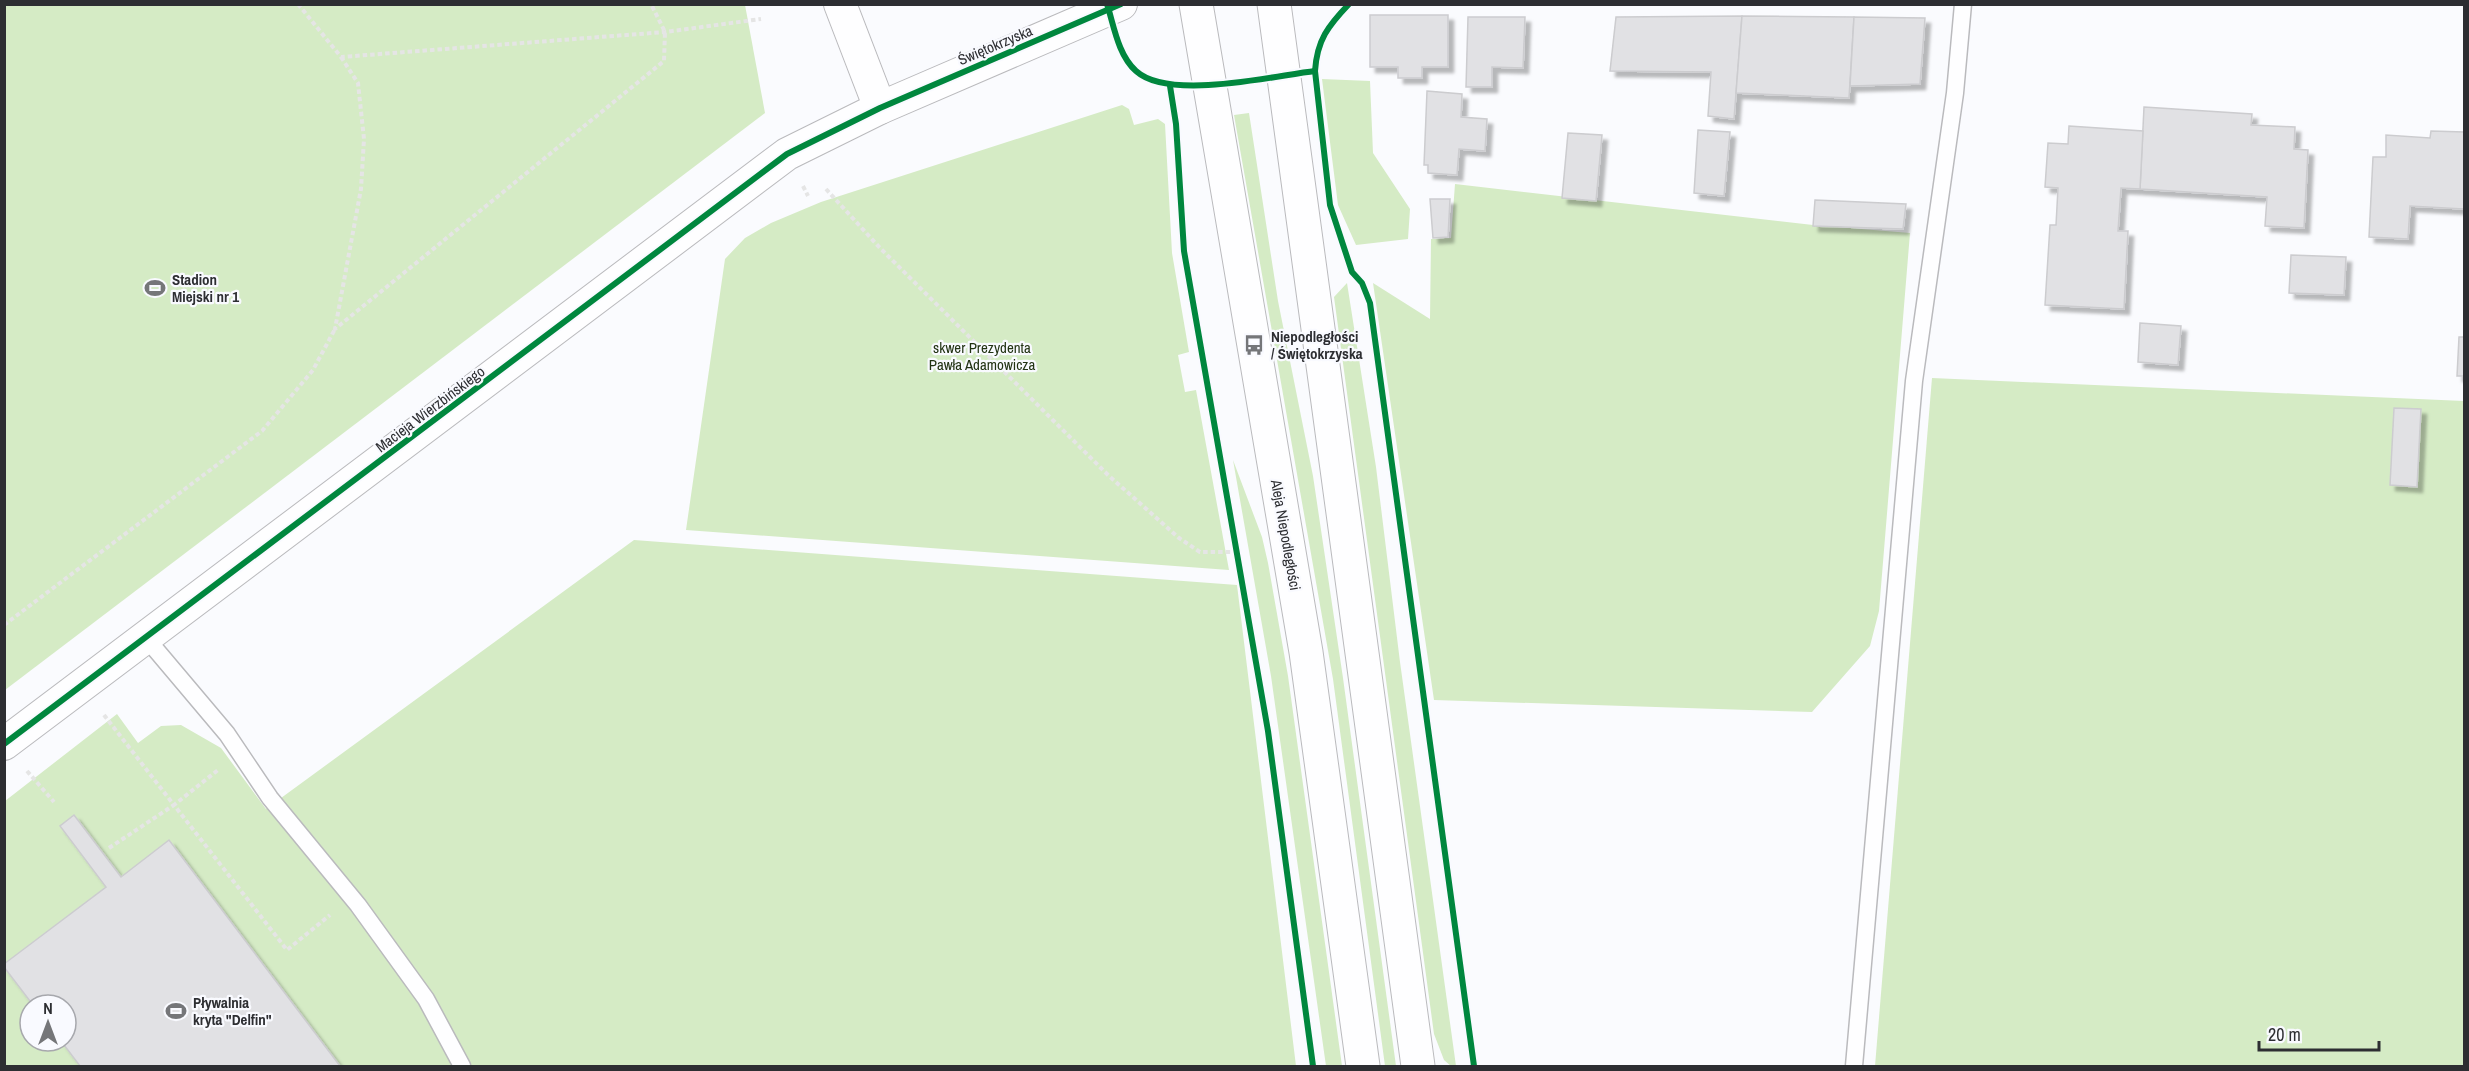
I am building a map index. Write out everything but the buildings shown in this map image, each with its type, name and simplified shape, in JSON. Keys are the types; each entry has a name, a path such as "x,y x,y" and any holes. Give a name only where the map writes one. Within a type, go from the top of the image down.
{"street":[{"path":"840,4 880,108"},
{"name":"Świętokrzyska","path":"880,108 1121,4"},
{"name":"Aleja Niepodległości","path":"1196,4 1306,652 1363,1066"},
{"path":"1274,4 1418,1066"},
{"name":"Macieja Wierzbińskiego","path":"4,744 787,154 880,108"}],"lane":[{"path":"1854,1066 1914,381 1955,93 1963,4"},
{"path":"146,638 227,734 270,798 352,897 426,999 462,1066"}],"path":[{"path":"4,625 262,431 313,370 335,328 361,189 364,139 358,83 341,57 298,4"},
{"path":"335,328 664,61 665,32 651,4"},
{"path":"341,57 665,32 761,20"},
{"path":"826,189 880,248 1108,475 1179,538 1200,552 1237,552"},
{"path":"132,749 286,950 352,897"},
{"path":"109,848 174,805 224,766"},
{"path":"27,771 54,802"}],"green space":[{"path":"4,5 745,5 765,113 5,690"},
{"path":"1322,79 1370,81 1373,153 1410,209 1408,239 1356,245 1338,205"},
{"name":"skwer Prezydenta Pawła Adamowicza","path":"1122,105 1129,109 1134,125 1158,119 1165,124 1172,253 1189,352 1178,355 1185,392 1196,390 1229,570 686,530 725,259 745,238 771,223 821,202"},
{"path":"1249,113 1278,301 1313,476 1396,1066 1385,1066 1333,679 1234,115"},
{"path":"1455,184 1813,225 1910,233 1879,611 1870,646 1812,712 1434,700 1373,283 1430,319 1431,239 1451,238"},
{"path":"1347,283 1376,467 1400,662 1456,1066 1451,1066 1444,1060 1434,1034 1334,297"},
{"path":"1932,378 2464,401 2464,1066 1875,1066"},
{"path":"1233,460 1262,537 1268,563 1288,676 1342,1066 1326,1066 1271,676"},
{"path":"634,540 1237,585 1296,1066 5,1066 5,801 117,714 138,743 161,726 181,725 221,748 266,809"}],"cycle path":[{"path":"1107,4 1117,40 1125,57 1136,71 1151,80 1196,86 1315,71"},
{"path":"4,744 787,154 880,108 1121,4"},
{"path":"1349,4 1325,34 1316,60 1315,71 1330,205 1352,272 1362,283 1370,303 1474,1066"},
{"path":"1170,86 1176,124 1184,251 1268,731 1313,1066"}],"place":[{"name":"Stadion Miejski nr 1","path":"155,288"},
{"name":"Niepodległości / Świętokrzyska","path":"1254,345"},
{"name":"Pływalnia kryta \"Delfin\"","path":"176,1011"}]}
